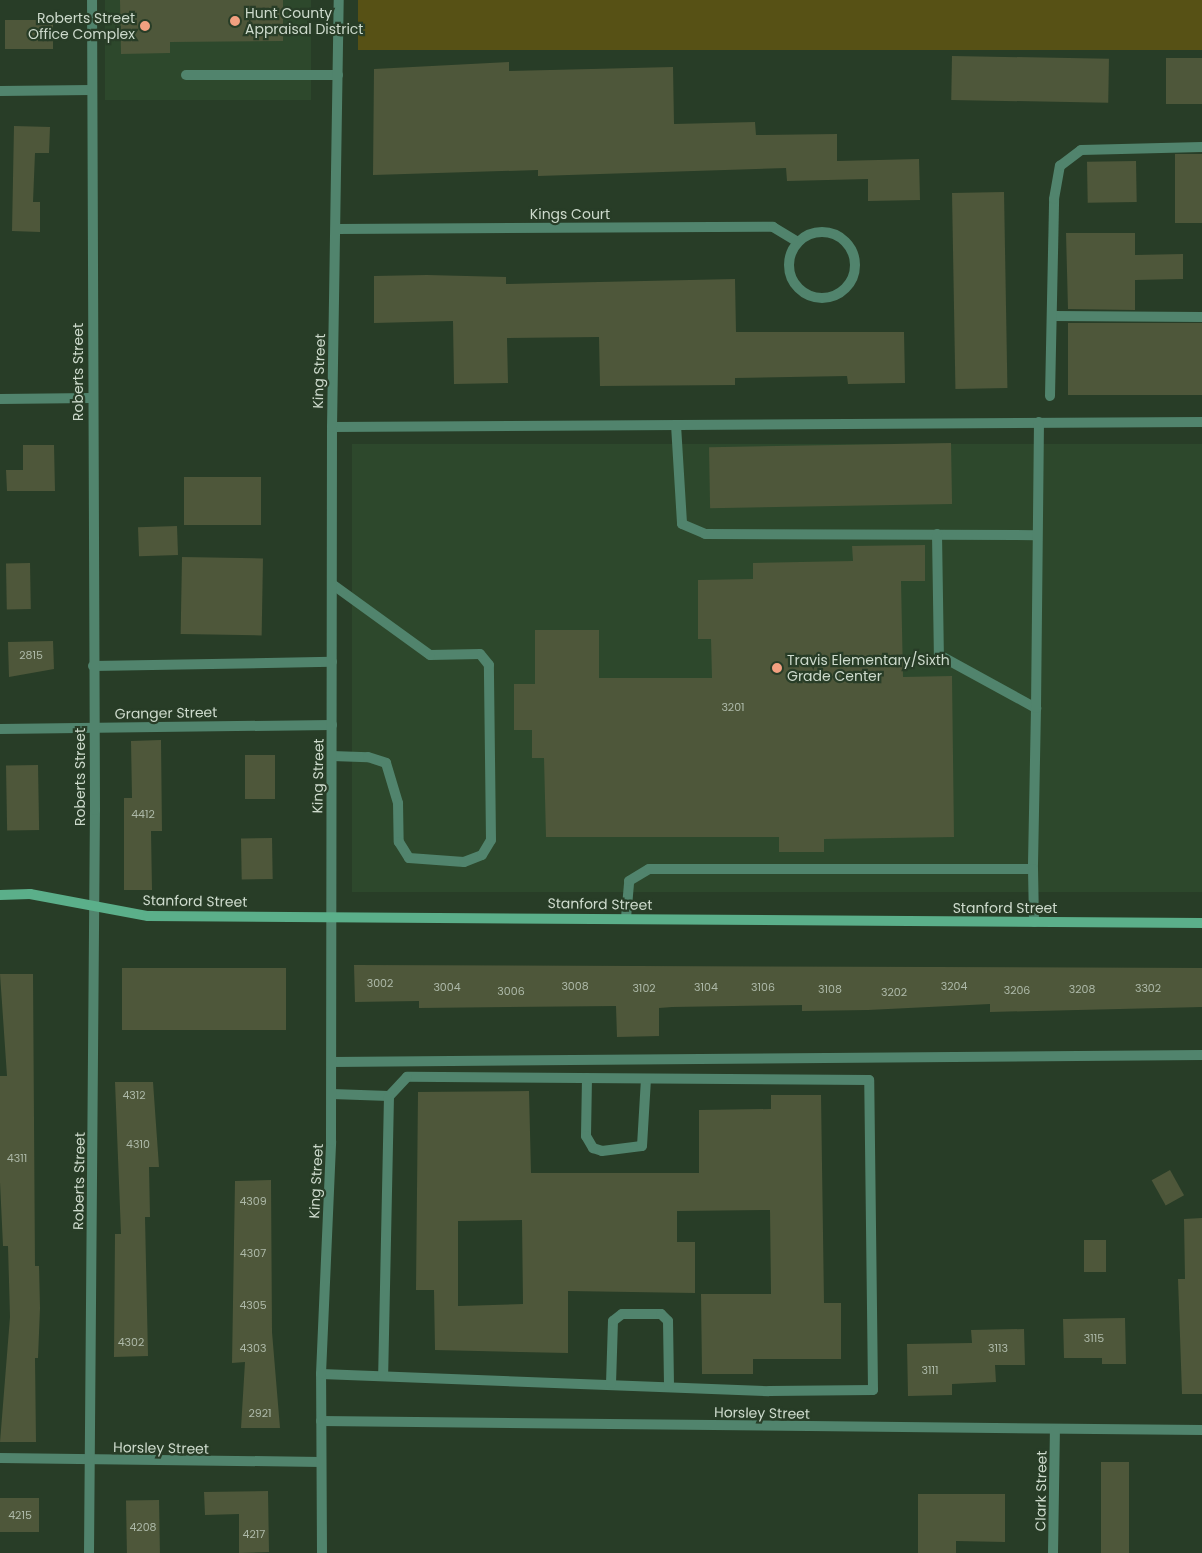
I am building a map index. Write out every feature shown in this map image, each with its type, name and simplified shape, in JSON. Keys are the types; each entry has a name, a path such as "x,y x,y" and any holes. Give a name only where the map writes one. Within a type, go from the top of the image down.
{"street":[{"name":"Roberts Street","path":"89,1553 88,1460 94,728 92,0"},
{"name":"King Street","path":"322,1553 321,1374 332,1094 329,916 332,756 332,427 337,229 339,0"},
{"path":"186,75 338,76"},
{"path":"0,90 91,90"},
{"path":"1050,396 1054,316 1054,199 1060,166 1081,150 1202,147"},
{"name":"Kings Court","path":"337,229 773,227 798,242"},
{"path":"818,232 839,236 854,259 848,285 830,296 819,297 800,289 790,271 798,242 818,232"},
{"path":"1054,316 1202,317"},
{"path":"0,399 92,398"},
{"path":"1034,922 1035,535 1040,422"},
{"path":"332,427 1202,422"},
{"path":"676,425 682,524 705,534 1035,535"},
{"path":"937,534 939,655 1036,708"},
{"path":"332,584 430,655 480,654 489,665 491,840 482,855 464,862 409,858 399,842 398,803 386,763 332,756"},
{"path":"93,666 332,662"},
{"name":"Granger Street","path":"0,729 332,724"},
{"path":"626,918 629,880 649,869 1033,869"},
{"name":"Stanford Street","path":"0,894 30,894 148,916 1202,923"},
{"path":"332,1062 1202,1055"},
{"path":"321,1374 769,1391 873,1390 869,1080 407,1077 389,1096 383,1376"},
{"path":"587,1078 586,1136 593,1148 602,1151 642,1146 646,1078"},
{"path":"332,1094 389,1096"},
{"path":"611,1384 613,1321 622,1314 661,1314 668,1321 669,1386"},
{"name":"Horsley Street","path":"321,1421 1055,1430 1202,1430"},
{"name":"Clark Street","path":"1054,1553 1055,1430"},
{"name":"Horsley Street","path":"0,1458 321,1462"}],"shaded area":[{"path":"105,0 311,0 311,100 105,100"},
{"path":"358,0 1202,0 1202,50 358,50"},
{"name":"Travis Elementary/Sixth Grade Center","path":"352,444 1202,444 1202,892 352,892"}],"building":[{"path":"120,0 283,0 283,41 170,42 170,53 121,54"},
{"path":"5,20 53,20 53,49 5,49"},
{"path":"952,56 1109,59 1108,103 951,100"},
{"path":"1166,58 1202,58 1202,104 1166,104"},
{"path":"509,62 509,71 673,67 674,124 755,122 756,135 837,134 837,161 919,159 920,200 868,201 868,179 787,181 786,168 538,176 538,170 373,175 374,69"},
{"path":"14,126 50,127 49,153 35,153 33,202 40,202 40,232 12,231"},
{"path":"1175,154 1202,154 1202,223 1175,223"},
{"path":"1136,161 1137,202 1088,203 1087,162"},
{"path":"1004,192 1007,388 955,389 952,193"},
{"path":"1066,233 1135,233 1135,255 1183,254 1183,279 1135,280 1135,310 1068,309"},
{"path":"374,276 506,277 506,284 735,279 736,332 904,332 905,383 848,384 847,376 735,378 735,385 600,386 599,337 507,338 508,383 454,384 453,321 374,323"},
{"path":"1068,323 1202,323 1202,395 1068,395"},
{"path":"951,443 952,504 710,508 709,447"},
{"path":"23,445 54,445 55,491 7,491 6,470 23,470"},
{"path":"184,477 261,477 261,525 184,525"},
{"path":"177,526 178,555 139,556 138,527"},
{"path":"925,545 925,581 901,581 903,677 952,676 954,837 824,839 824,852 779,852 779,837 546,837 544,758 532,758 532,730 514,730 514,684 535,684 535,630 599,630 599,678 712,678 711,639 698,639 698,580 753,579 753,563 853,561 852,546"},
{"path":"182,557 263,558 262,635 181,634"},
{"path":"6,563 30,563 31,609 7,609"},
{"path":"53,641 54,669 9,677 8,642"},
{"path":"161,740 162,831 151,831 152,890 124,890 124,798 132,798 131,741"},
{"path":"245,755 275,755 275,799 245,799"},
{"path":"38,765 39,830 7,831 6,766"},
{"path":"272,838 273,879 242,880 241,839"},
{"path":"354,965 1202,968 1202,1007 990,1012 990,1004 802,1011 802,1005 672,1007 659,1008 659,1036 617,1037 616,1006 419,1008 419,1001 355,1002"},
{"path":"122,968 286,968 286,1030 122,1030"},
{"path":"0,974 33,974 35,1266 39,1266 40,1308 38,1358 35,1358 36,1442 0,1442 10,1317 8,1246 3,1246 0,1182 0,1076 7,1076"},
{"path":"115,1082 153,1082 159,1167 149,1167 150,1217 145,1217 148,1356 114,1357 115,1234 121,1234"},
{"path":"529,1091 531,1173 699,1173 699,1110 771,1109 771,1095 821,1095 824,1303 841,1303 841,1359 753,1359 753,1374 702,1374 701,1294 771,1294 770,1210 677,1211 677,1242 695,1242 695,1293 568,1291 568,1353 435,1350 434,1290 416,1290 418,1092","holes":["522,1220 523,1304 458,1306 458,1221"]},
{"path":"1170,1170 1184,1195 1166,1206 1152,1180"},
{"path":"271,1180 272,1332 280,1428 241,1428 245,1362 232,1363 235,1181"},
{"path":"1202,1218 1202,1394 1182,1394 1178,1279 1185,1279 1184,1219"},
{"path":"1084,1240 1106,1240 1106,1272 1084,1272"},
{"path":"1125,1318 1126,1364 1102,1364 1102,1358 1064,1358 1063,1319"},
{"path":"1024,1329 1025,1365 995,1365 996,1382 952,1384 952,1395 908,1396 907,1344 972,1343 971,1330"},
{"path":"1101,1462 1129,1462 1129,1553 1101,1553"},
{"path":"268,1491 269,1552 239,1553 239,1514 205,1515 204,1492"},
{"path":"918,1494 1005,1494 1005,1542 956,1541 956,1553 918,1553"},
{"path":"0,1498 39,1498 39,1532 0,1532"},
{"path":"159,1500 160,1553 127,1553 126,1501"}],"place":[{"name":"Hunt County Appraisal District","path":"235,21"},
{"name":"Roberts Street Office Complex","path":"145,26"},
{"name":"Travis Elementary/Sixth Grade Center","path":"777,668"}]}
